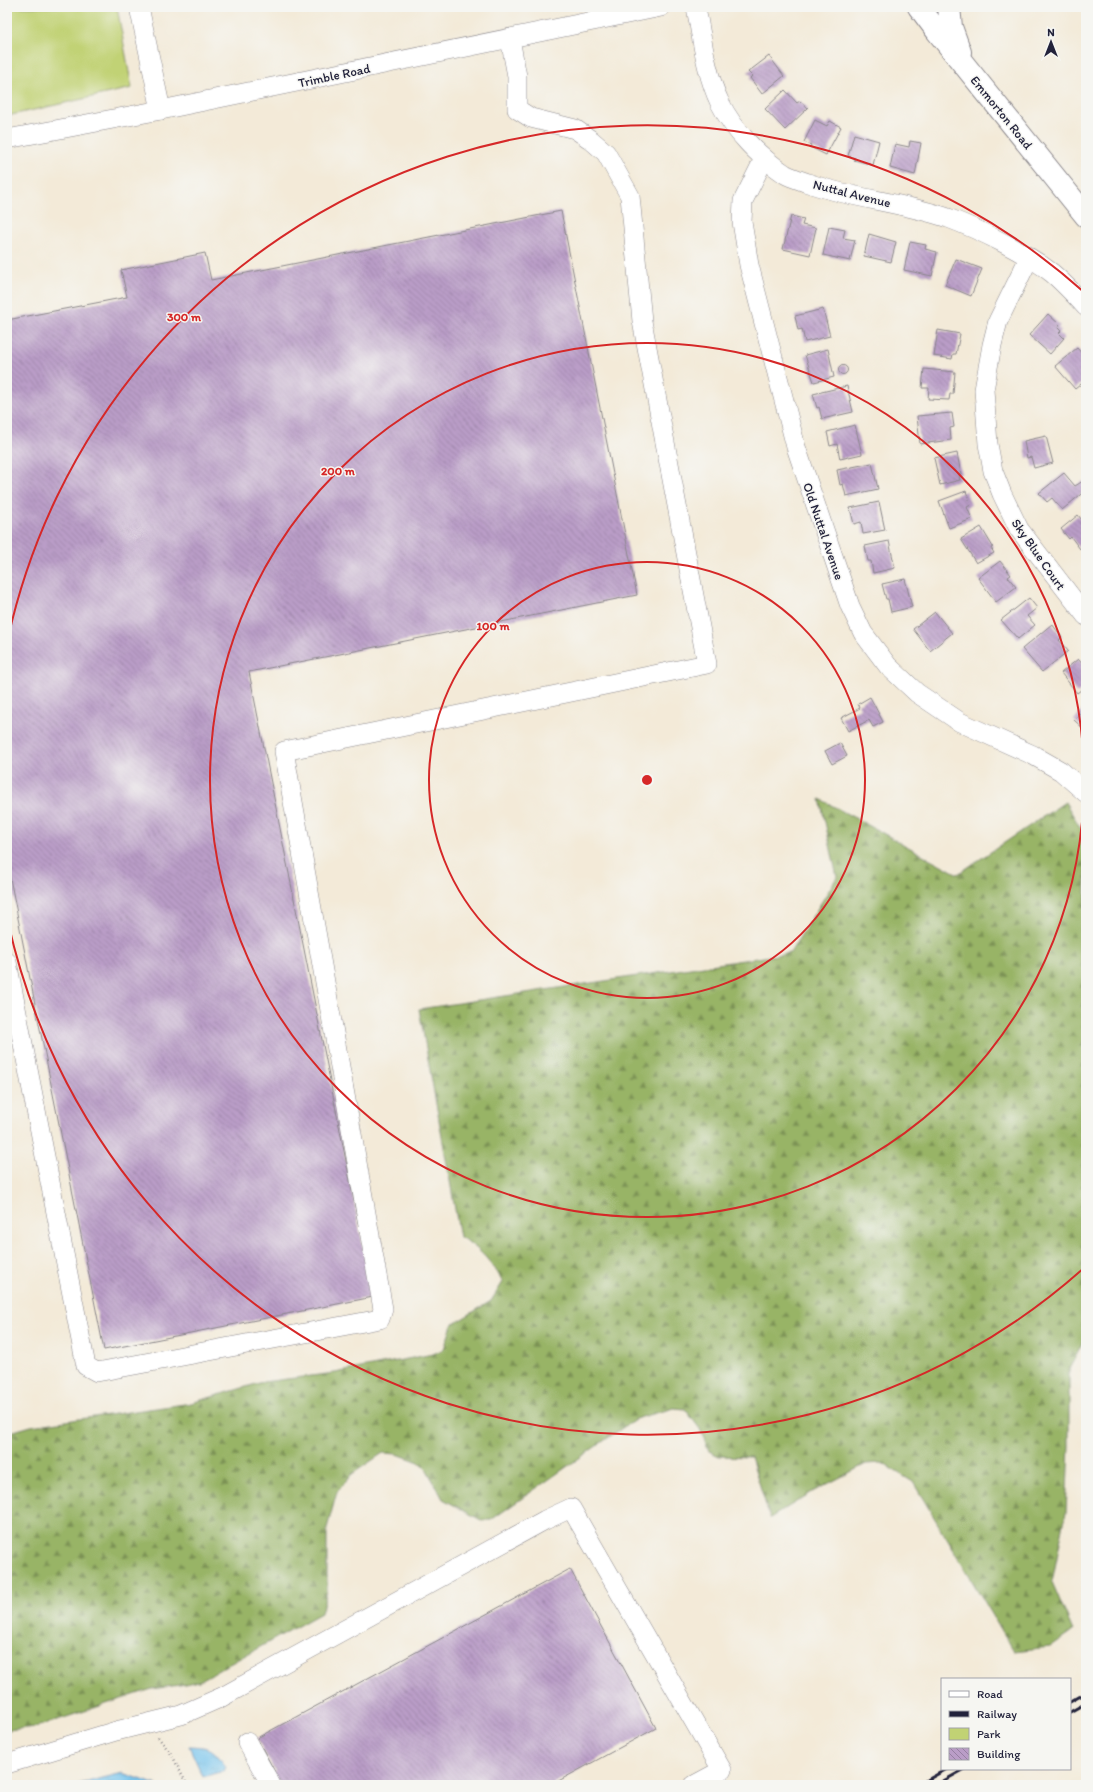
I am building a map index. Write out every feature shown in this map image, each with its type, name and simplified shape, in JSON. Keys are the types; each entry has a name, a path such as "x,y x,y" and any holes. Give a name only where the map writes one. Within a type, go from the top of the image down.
{"main road":[{"path":"904,7 937,31"},
{"name":"Emmorton Road","path":"919,7 1086,216"},
{"path":"949,7 951,27 964,65"}],"street":[{"path":"139,7 161,110"},
{"name":"Trimble Road","path":"7,139 161,110 510,39 616,12 661,7"},
{"name":"Nuttal Avenue","path":"696,7 709,73 720,103 734,125 764,158 786,174 822,188 917,208 949,218 988,236 1029,258 1051,273 1086,307"},
{"path":"7,962 10,986 86,1366 97,1372 380,1319 383,1310 284,751 707,664 642,321 630,196 606,153 591,140 575,129 531,118 517,109 517,76 510,39"},
{"name":"Old Nuttal Avenue","path":"764,158 743,202 742,222 749,264 796,447 850,606 863,633 888,666 917,693 960,722 1033,755 1055,768 1086,793"},
{"name":"Sky Blue Court","path":"1029,258 998,321 992,345 984,390 988,444 993,471 1019,529 1086,616"},
{"path":"7,1764 116,1730 181,1715 222,1697 545,1520 571,1508 722,1770 694,1785"},
{"path":"247,1742 272,1785"}],"path":[{"path":"151,1722 156,1734 172,1755 187,1785"}],"green space":[{"path":"7,7 117,7 132,88 7,116"},
{"path":"820,799 958,874 1065,802 1086,837 1086,1337 1069,1369 1069,1446 1066,1513 1052,1582 1073,1631 1050,1647 1014,1651 913,1482 882,1463 866,1464 814,1491 770,1518 751,1457 719,1456 709,1451 700,1429 685,1409 674,1408 635,1419 491,1520 481,1520 443,1499 427,1470 419,1462 397,1454 383,1453 352,1474 337,1492 327,1528 327,1591 321,1613 199,1681 152,1689 36,1727 7,1730 7,1433 31,1426 191,1403 263,1382 335,1373 433,1354 444,1349 452,1325 491,1301 503,1282 485,1256 460,1237 419,1009 790,953 837,877"}],"water":[{"path":"189,1746 203,1747 215,1752 226,1767 224,1771 203,1777"},
{"path":"123,1773 157,1785 75,1785"}],"building":[{"path":"769,56 784,76 762,94 750,78 752,76 748,72"},
{"path":"785,90 797,103 800,101 808,108 785,130 765,109"},
{"path":"815,120 827,126 830,121 841,127 826,155 810,147 811,145 804,142"},
{"path":"854,134 879,141 873,165 854,160 855,158 848,156"},
{"path":"910,141 921,143 915,175 890,168 895,144 909,147"},
{"path":"561,211 637,595 249,672 373,1297 104,1350 7,863 7,320 127,297 121,270 205,253 211,280"},
{"path":"791,216 804,219 802,225 816,228 810,255 783,249"},
{"path":"829,227 845,230 843,238 855,240 850,261 823,255"},
{"path":"869,234 896,242 891,262 864,256"},
{"path":"910,242 926,245 925,249 937,252 932,276 904,270"},
{"path":"956,259 982,269 971,296 945,285"},
{"path":"823,309 830,336 805,342 802,329 798,330 795,316"},
{"path":"1048,314 1060,325 1058,328 1061,331 1059,333 1064,338 1050,354 1029,335"},
{"path":"938,330 960,334 956,354 953,354 952,359 934,356"},
{"path":"1077,348 1086,358 1084,363 1086,365 1086,380 1075,389 1055,366"},
{"path":"828,349 834,377 814,382 805,355"},
{"path":"841,366 845,366 847,370 845,374 841,374 839,372 839,368"},
{"path":"924,369 955,372 953,394 950,394 949,400 928,399 929,388 922,388"},
{"path":"847,386 853,412 822,419 819,407 817,408 813,394"},
{"path":"952,413 954,427 950,428 951,440 920,444 917,416"},
{"path":"855,425 862,454 840,459 837,444 830,446 827,432"},
{"path":"1046,436 1053,463 1034,468 1031,457 1027,458 1024,441"},
{"path":"957,453 961,474 959,474 960,480 940,485 934,458"},
{"path":"872,463 878,489 846,496 843,484 840,485 837,470"},
{"path":"1064,473 1075,486 1083,481 1086,485 1086,490 1062,510 1052,498 1047,502 1039,493"},
{"path":"966,491 971,505 967,507 972,519 949,528 939,501"},
{"path":"879,502 885,530 863,534 861,522 854,524 850,508"},
{"path":"1078,515 1086,525 1086,544 1080,549 1071,537 1069,539 1061,529"},
{"path":"981,527 993,547 991,548 994,553 976,563 961,539"},
{"path":"889,541 895,568 873,573 871,561 868,561 865,546"},
{"path":"1000,561 1011,575 1008,577 1016,587 996,602 978,578"},
{"path":"905,579 912,607 891,612 882,584"},
{"path":"1029,598 1037,608 1027,616 1035,625 1018,639 1001,620"},
{"path":"935,612 952,633 930,651 913,629"},
{"path":"1052,624 1062,637 1059,640 1068,651 1042,672 1022,649"},
{"path":"1078,659 1086,668 1086,686 1077,693 1061,673"},
{"path":"870,697 883,722 873,727 869,720 848,731 841,718 860,708 858,704"},
{"path":"1086,706 1086,731 1074,720"},
{"path":"840,743 847,756 832,764 825,751"},
{"path":"570,1569 656,1728 551,1785 276,1785 270,1774 275,1772 257,1738"}],"railway":[{"path":"1071,1701 1086,1693"},
{"path":"1071,1711 1086,1703"},
{"path":"918,1785 945,1770"},
{"path":"936,1785 963,1770"}]}
